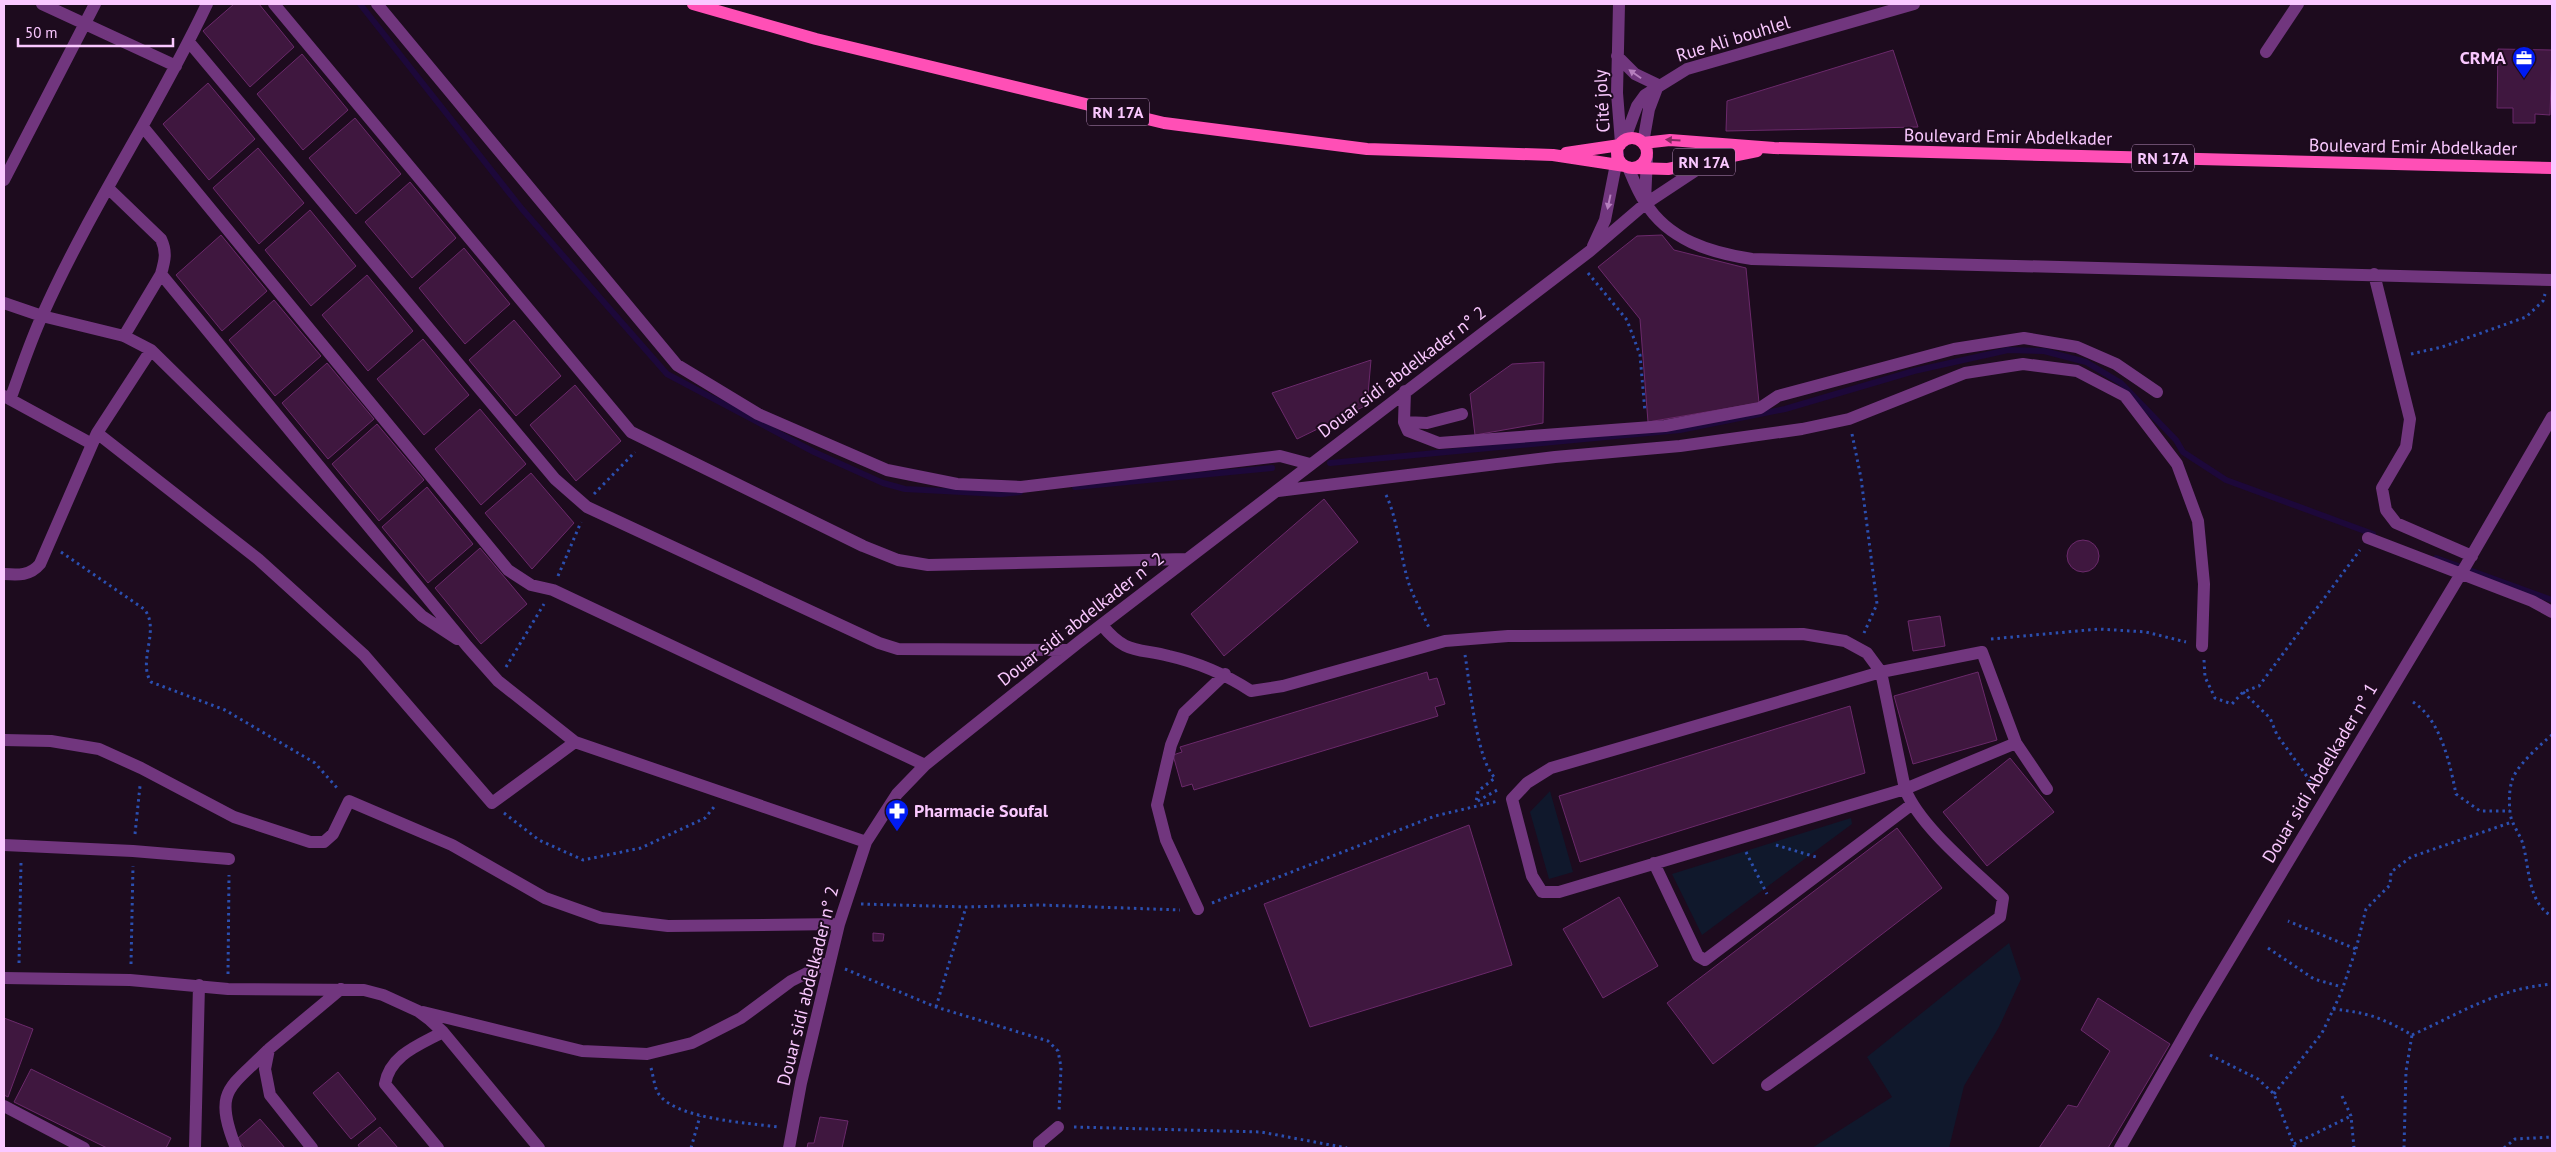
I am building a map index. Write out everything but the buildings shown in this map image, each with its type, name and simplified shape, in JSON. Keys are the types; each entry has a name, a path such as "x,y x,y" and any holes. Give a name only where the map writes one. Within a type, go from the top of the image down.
{"main road":[{"name":"RN 17A","path":"694,4 816,39 1164,123 1367,149 1628,158 1668,169 1774,148"},
{"name":"RN 17A","path":"1553,155 1628,158 1647,149 1643,143 1632,138 1628,158"},
{"name":"Boulevard Emir Abdelkader","path":"1643,143 1670,140 1774,148 2552,168"}],"street":[{"path":"42,4 176,66"},
{"path":"4,180 95,4"},
{"path":"207,4 189,42 108,188 42,316 7,396 95,439 258,559 364,655 492,803 575,742"},
{"path":"274,4 631,432 863,546 898,560 928,565 1186,559"},
{"path":"377,4 677,365 758,414 887,470 957,484 1021,487 1280,456 1310,464"},
{"name":"Cité joly","path":"1619,4 1617,110 1628,158"},
{"name":"Rue Ali bouhlel","path":"1628,158 1637,106 1645,95 1658,86 1704,63 1914,4"},
{"path":"2266,52 2298,4"},
{"path":"189,42 555,479 587,507 878,643 898,649 1069,650"},
{"name":"Cité joly","path":"1617,56 1635,74 1658,86"},
{"path":"1643,143 1648,109 1658,86"},
{"path":"143,127 508,570 531,586 553,590 925,765"},
{"path":"1628,158 1645,204 1665,225 1697,246 1719,254 1752,259 2551,280"},
{"path":"1628,158 1645,204"},
{"name":"Douar sidi abdelkader n° 2","path":"1590,251 1605,220 1628,158"},
{"name":"Douar sidi abdelkader n° 2","path":"788,1148 839,924 866,842 897,794 925,765 1069,650 1590,251 1645,204 1710,161"},
{"path":"108,188 161,239 165,248 166,259 161,274 124,336"},
{"path":"161,274 467,646 498,681 575,742 866,842"},
{"path":"2374,274 2410,419 2406,447 2382,488 2386,510 2396,523 2472,556"},
{"path":"4,303 42,316 124,336 150,350 422,616 467,646"},
{"path":"1405,391 1404,422 1408,431 1439,443 1665,426 1760,408 1778,396 1954,349 2024,338 2077,347 2116,364 2156,392"},
{"path":"4,574 34,572 40,564 95,439 150,350"},
{"path":"1278,491 1555,457 1680,446 1802,429 1849,419 1965,373 2023,364 2077,371 2125,396 2177,464 2198,520 2204,584 2202,646"},
{"path":"1404,422 1427,423 1462,414"},
{"name":"Douar sidi Abdelkader n° 1","path":"2120,1148 2196,1015 2461,575 2552,417"},
{"path":"2368,538 2532,601 2552,612"},
{"path":"1102,625 1115,642 1137,651 1169,656 1224,674 1250,691 1283,686 1445,641 1508,636 1803,634 1845,641 1862,650 1881,672 1911,805 1930,827 2003,898 2000,917 1767,1085"},
{"path":"2016,743 1906,789 1559,892 1542,892 1532,876 1512,799 1527,783 1551,768 1881,672 1982,652 2016,743 2047,789"},
{"path":"1198,909 1166,840 1157,805 1171,744 1184,713 1224,674"},
{"path":"4,740 51,741 99,749 142,768 234,817 310,842 324,842 333,834 349,801 452,845 545,898 601,918 668,926 839,924"},
{"path":"1654,863 1698,956 1705,960 1911,805"},
{"path":"4,845 229,858"},
{"path":"4,978 130,980 228,989 364,990 383,995 418,1011 582,1051 647,1054 692,1043 742,1018 791,981 829,962"},
{"path":"195,1148 199,985"},
{"path":"236,1148 226,1124 224,1105 231,1085 268,1049 341,989"},
{"path":"418,1011 443,1032 539,1148"},
{"path":"438,1148 385,1084 387,1074 397,1058 443,1032"},
{"path":"268,1049 265,1069 270,1095 312,1148"},
{"path":"4,1106 84,1148"},
{"path":"1038,1148 1039,1143 1058,1127"}],"path":[{"path":"1583,266 1627,320 1640,355 1646,427"},
{"path":"2396,358 2442,347 2526,317 2543,301 2551,280"},
{"path":"1849,419 1861,478 1876,604 1862,650"},
{"path":"498,681 553,590 592,496 637,450 631,432"},
{"path":"1362,482 1383,488 1391,505 1408,581 1431,633 1464,652 1482,752 1489,773 1495,778 1478,791 1476,802 1504,786"},
{"path":"1982,640 2072,630 2099,629 2146,632 2202,646 2205,677 2215,698 2232,704 2243,692 2259,686 2346,572 2368,538"},
{"path":"49,544 149,614 150,626 146,674 151,682 225,710 315,763 349,801"},
{"path":"2243,692 2270,718 2277,734 2311,782 2329,792"},
{"path":"2413,702 2420,706 2444,743 2456,794 2480,811 2510,811"},
{"path":"2552,735 2536,748 2512,779 2510,811 2512,822 2522,842 2531,887 2545,913 2552,916"},
{"path":"130,980 133,851 142,768"},
{"path":"492,803 539,840 583,860 642,848 677,833 705,818 725,793"},
{"path":"2274,1094 2322,1034 2356,949 2366,909 2390,885 2391,872 2411,857 2451,845 2512,822"},
{"path":"1773,844 1816,857"},
{"path":"18,979 22,846"},
{"path":"1744,848 1768,895"},
{"path":"228,989 229,858"},
{"path":"936,1008 966,907"},
{"path":"2288,921 2356,949"},
{"path":"2268,948 2314,979 2342,987"},
{"path":"829,962 936,1008 1048,1041 1058,1051 1061,1067 1058,1127 1261,1132 1347,1148"},
{"path":"2412,1035 2472,1004 2509,991 2552,984"},
{"path":"2333,1009 2368,1013 2385,1019 2412,1035"},
{"path":"2404,1148 2406,1072 2412,1035"},
{"path":"647,1054 657,1092 666,1102 700,1116 791,1129"},
{"path":"2210,1055 2258,1079 2274,1094 2294,1146 2351,1116"},
{"path":"2342,1096 2351,1116 2354,1148"},
{"path":"692,1148 700,1116"},
{"path":"2504,1148 2515,1139 2552,1137"}],"shaded area":[{"path":"1550,791 1573,872 1549,879 1530,812"},
{"path":"1851,818 1852,824 1702,935 1672,874"},
{"path":"2009,943 2021,979 1999,1027 1964,1086 1949,1148 1812,1148 1892,1097 1867,1057"}],"waterway":[{"path":"360,4 522,209 667,374 814,452 883,483 905,489 1001,494 1020,492"},
{"path":"1330,463 1680,430 1785,409 1914,371 2008,350 2044,351 2086,362 2121,383 2176,440 2183,452 2226,480 2373,534"},
{"path":"1075,487 1272,468"},
{"path":"2436,558 2552,600"}],"place":[{"name":"CRMA","path":"2524,79"},
{"name":"Pharmacie Soufal","path":"897,832"}]}
